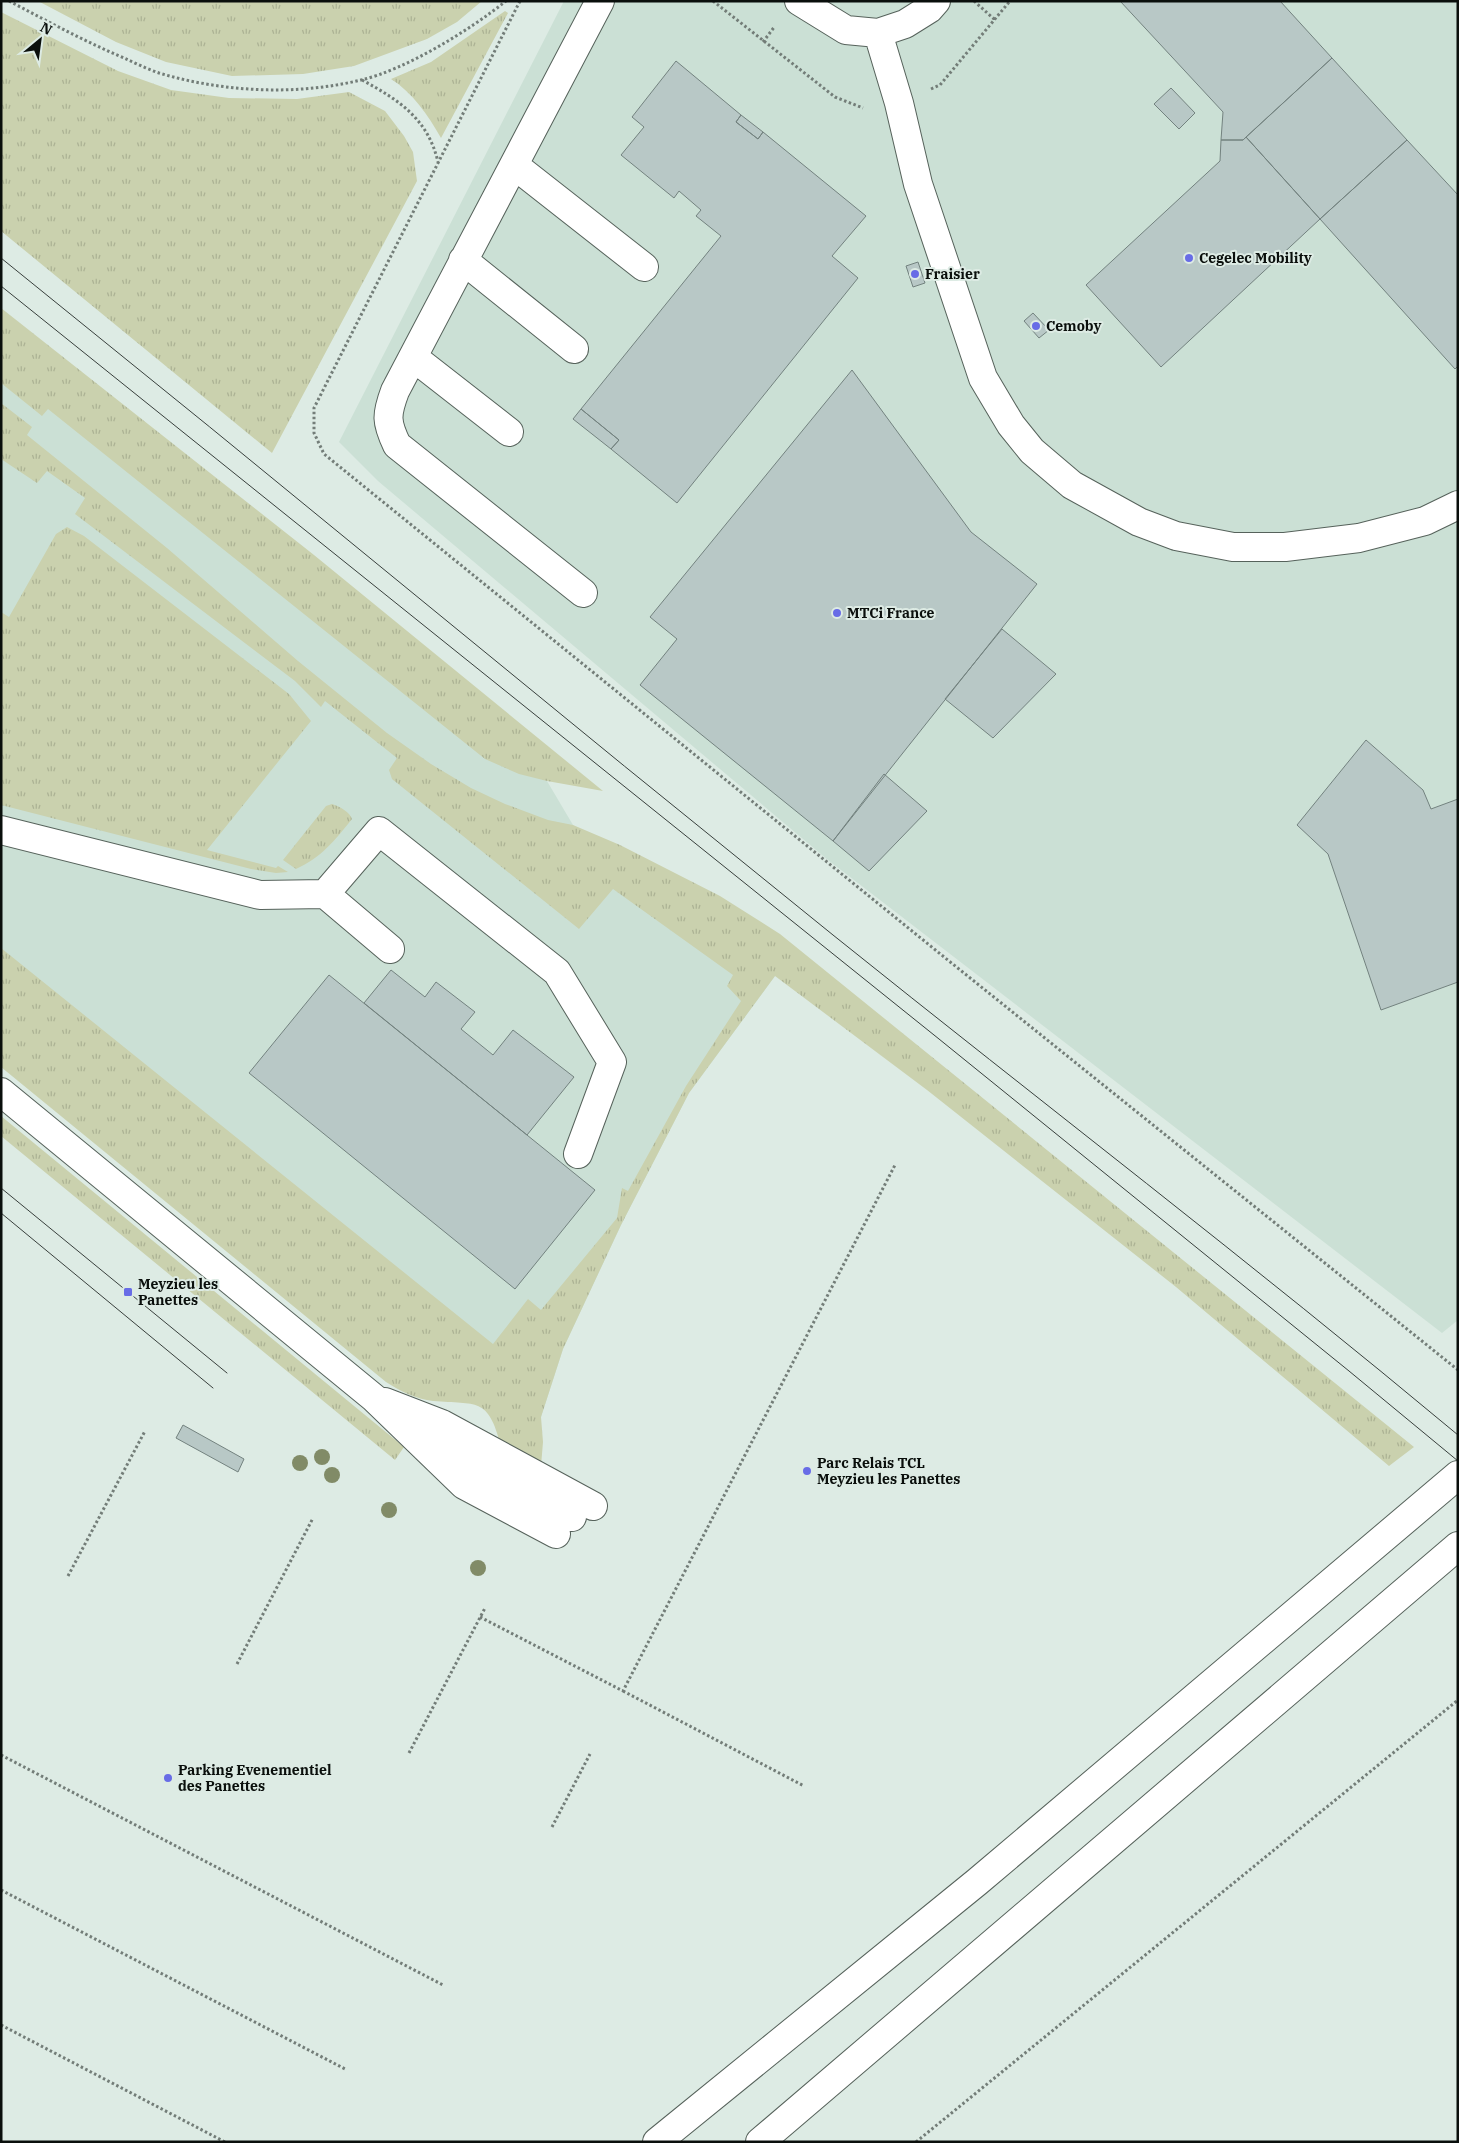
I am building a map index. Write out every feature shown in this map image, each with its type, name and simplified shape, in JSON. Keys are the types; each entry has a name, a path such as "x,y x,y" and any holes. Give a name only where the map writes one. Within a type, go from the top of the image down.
{"main road":[{"path":"583,593 397,445 390,429 388,410 395,391 413,356 600,1"},
{"path":"799,1 846,30 878,33 906,24 936,1"},
{"path":"878,33 899,103 918,184 983,378 1011,425 1032,452 1072,485 1138,522 1176,536 1233,547 1285,547 1359,538 1425,521 1458,505"},
{"path":"514,166 644,267"},
{"path":"464,260 574,349"},
{"path":"413,356 509,432"},
{"path":"1,830 260,895 325,894 390,949"},
{"path":"325,894 379,831 557,972 612,1062 578,1154"},
{"path":"1,1092 374,1398 460,1457 574,1519"},
{"path":"657,2142 977,1882 1458,1475"},
{"path":"760,2142 1450,1553"}],"path":[{"path":"9,1 82,40 158,73 228,88 290,90 361,80 411,62 487,17 506,1"},
{"path":"974,1 994,20"},
{"path":"361,80 406,106 435,148 438,164"},
{"path":"948,961 1458,1370"},
{"path":"623,1691 895,1165"},
{"path":"68,1576 145,1431"},
{"path":"237,1664 313,1518"},
{"path":"409,1753 484,1608"},
{"path":"480,1617 804,1786"},
{"path":"916,2142 1458,1700"},
{"path":"552,1827 590,1754"},
{"path":"1,1755 443,1985"},
{"path":"1,1890 347,2070"},
{"path":"1,2025 225,2142"}],"shaded area":[{"path":"564,1 1458,1 1458,1320 1442,1333 828,860 378,481 339,442"},
{"path":"1,342 547,781 573,825 775,976 689,1093 621,1225 563,1349 541,1417 1,979"}],"green space":[{"path":"38,1 482,1 457,22 427,39 354,66 303,74 232,76 166,62 116,42"},
{"path":"505,11 508,13 441,138 419,105 391,79 431,62"},
{"path":"1,12 118,71 171,90 229,98 297,99 349,92 385,111 404,136 413,152 417,181 272,453 1,231"},
{"path":"1,308 314,555 603,791 519,774 485,759 48,409 42,416 1,383"},
{"path":"1,403 32,427 27,435 167,548 298,661 387,733 431,764 471,788 505,804 548,820 573,825 620,845 720,896 780,934 1414,1447 1389,1466 1176,1287 927,1090 775,976 689,1093 621,1225 563,1349 541,1417 543,1442 541,1466 501,1446 491,1418 479,1406 420,1398 386,1382 1,1067 1,948 493,1344 528,1299 541,1310 617,1218 622,1188 628,1191 686,1086 741,1001 727,986 733,975 613,889 579,929 392,779 389,770 397,758 325,701 321,707 295,681 75,514 85,498 47,471 37,483 1,459"},
{"path":"67,527 84,536 289,694 311,721 207,850 276,868 278,866 288,872 276,873 251,869 1,805 1,612 9,617 56,534"},
{"path":"332,804 344,810 352,819 340,834 327,848 305,865 296,869 283,860 326,806"},
{"path":"1,1116 404,1447 395,1460 1,1136"}],"building":[{"path":"1120,1 1280,1 1332,58 1243,140 1221,140 1223,112"},
{"path":"1332,58 1407,140 1320,219 1246,137"},
{"path":"676,61 741,115 736,122 758,139 763,132 866,216 832,256 858,278 677,503 611,449 619,440 581,409 721,236 696,216 701,210 679,191 674,198 621,155 644,127 632,117"},
{"path":"1171,88 1195,113 1179,129 1154,104"},
{"path":"741,115 763,132 758,139 736,122"},
{"path":"1246,137 1320,219 1161,367 1086,285 1220,161 1221,140 1243,140"},
{"path":"1407,140 1458,195 1458,366 1455,369 1320,219"},
{"name":"Fraisier","path":"918,262 925,283 913,287 906,266"},
{"name":"Cemoby","path":"1033,313 1049,330 1039,338 1024,321"},
{"path":"852,370 971,532 1037,584 833,841 640,685 677,639 650,617"},
{"path":"581,409 619,440 611,449 573,419"},
{"path":"1002,629 1056,674 993,738 945,699"},
{"path":"1366,740 1423,790 1431,809 1458,799 1458,982 1381,1010 1328,854 1297,825"},
{"path":"884,774 927,811 869,871 833,841"},
{"path":"391,970 425,997 436,982 475,1012 461,1029 493,1055 513,1030 574,1077 527,1135 364,1003"},
{"path":"329,975 595,1190 515,1289 249,1073"},
{"path":"183,1425 244,1459 238,1472 176,1438"}],"tram line":[{"path":"1,258 729,851 1303,1308 1458,1435"},
{"path":"1,286 939,1039 1458,1461"},
{"path":"1,1188 227,1373"},
{"path":"1,1213 213,1388"}],"place":[{"name":"Cegelec Mobility","path":"1189,258"},
{"name":"Fraisier","path":"915,274"},
{"name":"Cemoby","path":"1036,326"},
{"name":"MTCi France","path":"837,613"},
{"name":"Meyzieu les Panettes","path":"128,1292"},
{"name":"Parc Relais TCL Meyzieu les Panettes","path":"807,1471"},
{"name":"Parking Evenementiel des Panettes","path":"168,1778"}]}
